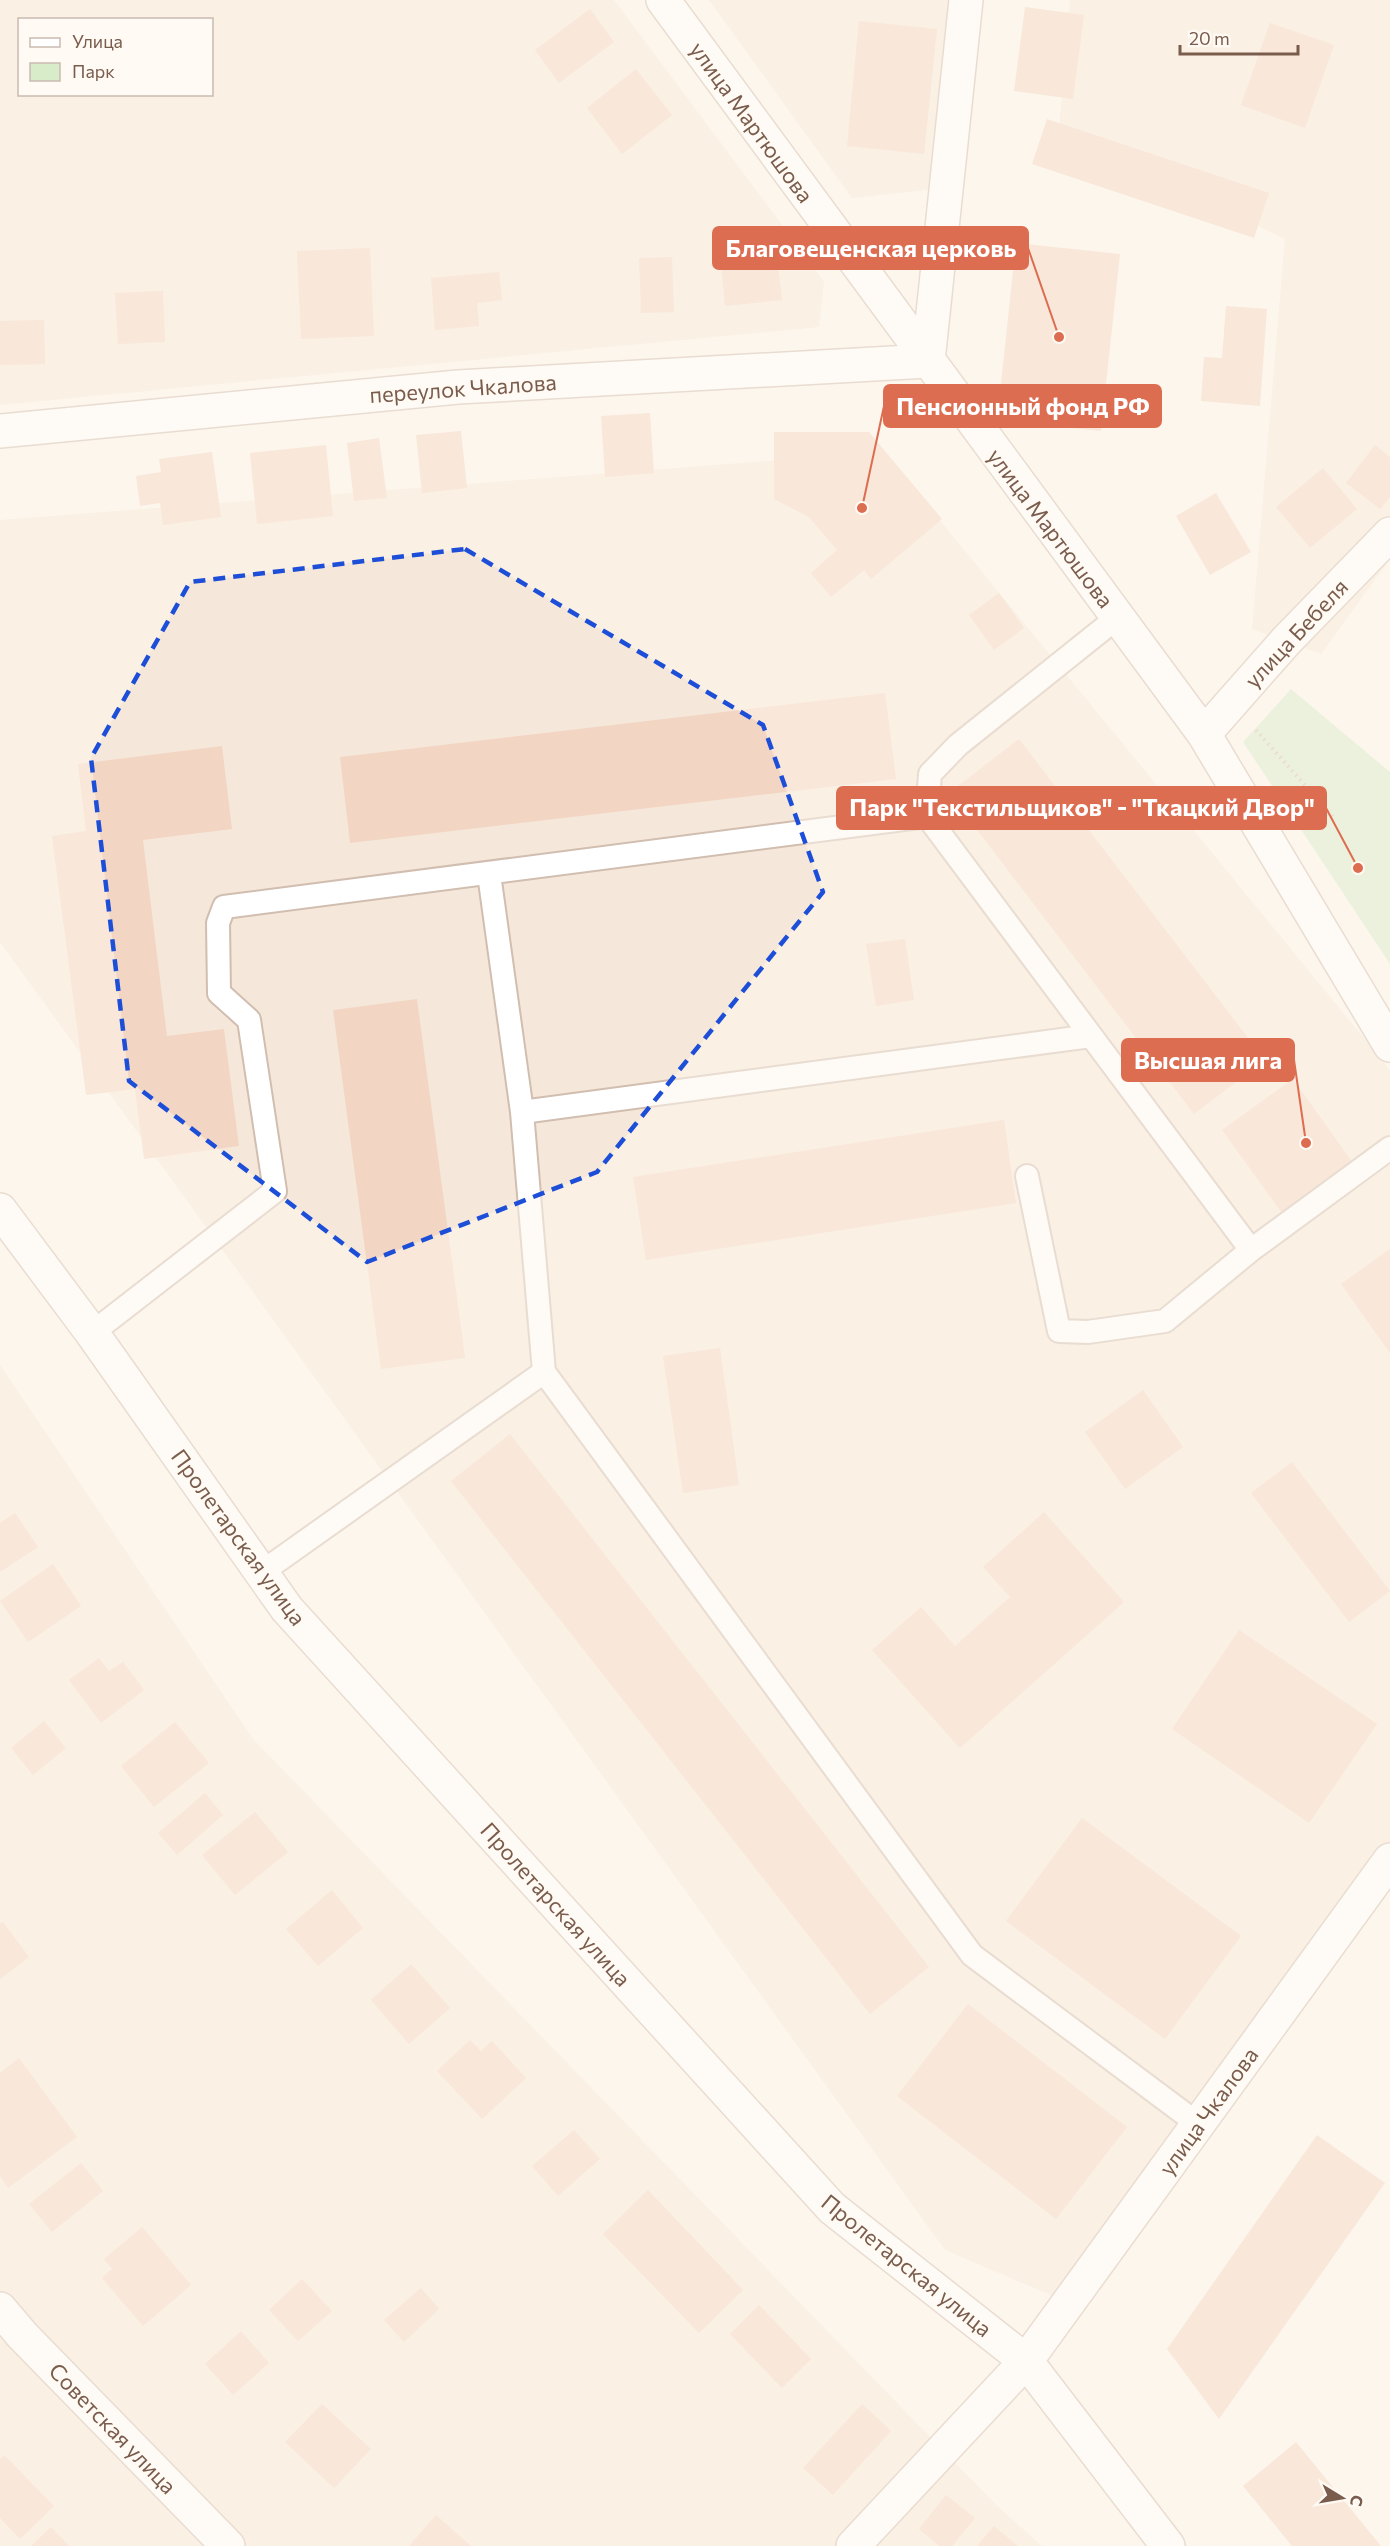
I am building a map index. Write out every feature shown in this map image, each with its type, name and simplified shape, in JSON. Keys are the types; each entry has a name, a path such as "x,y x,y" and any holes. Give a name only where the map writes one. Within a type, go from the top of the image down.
{"street":[{"name":"улица Мартюшова","path":"663,0 1204,734 1390,1045"},
{"path":"928,361 966,0"},
{"name":"переулок Чкалова","path":"0,431 458,387 928,361"},
{"name":"улица Бебеля","path":"1204,734 1286,641 1390,534"},
{"name":"Пролетарская улица","path":"0,1210 92,1333 287,1609 832,2208 1026,2361 1168,2546"},
{"name":"улица Чкалова","path":"853,2546 1026,2361 1390,1860"},
{"name":"Советская улица","path":"0,2308 30,2343 228,2546"}],"lane":[{"path":"1118,617 958,746 930,774 927,816 1251,1250"},
{"path":"92,1333 275,1191 249,1020 219,993 218,923 224,907 927,816"},
{"path":"489,874 522,1112 544,1372 972,1955 1198,2124"},
{"path":"522,1112 1091,1036"},
{"path":"1027,1176 1059,1331 1088,1332 1165,1322 1251,1250 1390,1148"},
{"path":"262,1572 544,1372"}],"path":[{"path":"1273,751 1335,818"}],"highlighted area":[{"path":"465,549 763,725 823,892 597,1172 367,1262 129,1081 91,758 190,582"}],"shaded area":[{"path":"0,0 614,0 824,281 819,327 0,405"},
{"path":"709,0 962,0 946,188 852,198"},
{"path":"1070,0 1390,0 1390,559 1321,654 1252,629 1285,239 1059,129"},
{"path":"884,452 1390,1070 1390,1860 1081,2308 945,2250 0,942 0,520"},
{"path":"0,1365 253,1739 996,2505 1042,2546 0,2546"}],"green space":[{"path":"1291,689 1390,772 1390,964 1243,742"}],"building":[{"path":"1025,7 1084,15 1073,99 1014,91"},
{"path":"590,9 614,42 559,83 535,50"},
{"path":"859,21 937,29 924,154 847,146"},
{"path":"1270,23 1334,45 1305,128 1241,105"},
{"path":"636,69 672,115 622,154 587,108"},
{"path":"1047,119 1269,193 1254,238 1032,164"},
{"path":"775,239 782,300 725,306 719,244"},
{"path":"1016,243 1120,254 1101,431 997,421"},
{"path":"370,248 374,336 301,339 297,251"},
{"path":"672,257 674,312 641,313 639,258"},
{"path":"499,272 502,300 477,303 479,326 435,330 431,278"},
{"path":"163,291 165,342 118,344 115,293"},
{"path":"1226,306 1267,309 1260,406 1201,401 1204,357 1222,358"},
{"path":"44,320 45,364 0,365 0,321"},
{"path":"650,413 654,473 605,477 601,416"},
{"path":"461,431 467,488 422,493 416,435"},
{"path":"774,432 869,432 942,519 871,579 864,570 831,597 811,573 837,550 809,517 774,499"},
{"path":"379,438 387,498 354,501 347,443"},
{"path":"326,445 333,516 257,524 250,453"},
{"path":"1375,445 1390,457 1390,497 1380,509 1346,483"},
{"path":"212,452 221,517 163,525 160,503 140,506 136,476 161,472 159,459"},
{"path":"1323,468 1357,509 1310,548 1276,507"},
{"path":"1216,493 1251,552 1210,575 1176,516"},
{"path":"999,593 1024,628 994,650 969,615"},
{"path":"885,693 896,779 350,843 340,757"},
{"path":"1019,739 1265,1060 1194,1114 949,793"},
{"path":"222,746 232,829 143,840 167,1036 224,1029 239,1146 144,1159 135,1089 86,1095 52,836 86,831 78,764"},
{"path":"905,939 914,1000 876,1006 866,944"},
{"path":"417,999 465,1358 381,1369 333,1010"},
{"path":"1293,1079 1360,1173 1290,1224 1222,1130"},
{"path":"1004,1120 1016,1203 646,1260 633,1177"},
{"path":"1390,1249 1390,1353 1341,1284"},
{"path":"720,1348 739,1485 683,1493 663,1356"},
{"path":"1143,1390 1183,1447 1125,1489 1085,1432"},
{"path":"510,1434 929,1967 870,2014 451,1481"},
{"path":"1292,1462 1390,1591 1349,1622 1251,1493"},
{"path":"1044,1512 1124,1602 960,1748 872,1650 921,1607 955,1646 1010,1597 983,1567"},
{"path":"15,1513 38,1547 0,1572 0,1523"},
{"path":"53,1564 81,1606 28,1642 0,1601"},
{"path":"1239,1630 1377,1724 1309,1823 1172,1729"},
{"path":"99,1658 109,1671 123,1662 144,1690 101,1723 69,1680"},
{"path":"44,1721 66,1748 33,1775 11,1748"},
{"path":"175,1722 209,1763 154,1807 121,1766"},
{"path":"205,1793 223,1815 177,1855 158,1833"},
{"path":"255,1812 288,1852 235,1895 202,1855"},
{"path":"1082,1818 1241,1936 1165,2039 1006,1921"},
{"path":"332,1890 363,1928 318,1966 286,1929"},
{"path":"3,1922 29,1957 0,1979 0,1924"},
{"path":"411,1964 450,2008 409,2044 371,2000"},
{"path":"968,2004 1127,2127 1056,2219 897,2096"},
{"path":"470,2040 481,2051 492,2041 526,2078 482,2119 437,2071"},
{"path":"19,2058 77,2137 8,2188 0,2176 0,2073"},
{"path":"574,2130 600,2159 558,2196 532,2166"},
{"path":"1317,2135 1385,2183 1219,2419 1167,2349"},
{"path":"81,2163 103,2191 52,2232 29,2204"},
{"path":"648,2190 743,2290 699,2333 603,2234"},
{"path":"142,2227 191,2285 143,2326 102,2278 112,2269 104,2259"},
{"path":"302,2279 332,2311 298,2341 269,2310"},
{"path":"421,2288 439,2309 404,2342 384,2320"},
{"path":"759,2305 811,2359 782,2388 730,2334"},
{"path":"241,2331 269,2363 233,2395 205,2364"},
{"path":"322,2404 371,2449 334,2488 285,2442"},
{"path":"862,2404 891,2431 833,2495 803,2468"},
{"path":"1296,2442 1381,2546 1292,2546 1243,2486"},
{"path":"4,2455 54,2506 20,2539 0,2518 0,2459"},
{"path":"946,2495 975,2518 952,2546 939,2546 919,2529"},
{"path":"436,2515 471,2546 409,2546"},
{"path":"994,2526 1018,2546 977,2546"},
{"path":"51,2527 69,2546 31,2546"}],"place":[{"name":"Благовещенская церковь","path":"1059,337"},
{"name":"Пенсионный фонд РФ","path":"862,508"},
{"name":"Парк \"Текстильщиков\" - \"Ткацкий Двор\"","path":"1358,868"},
{"name":"Высшая лига","path":"1306,1143"}]}
